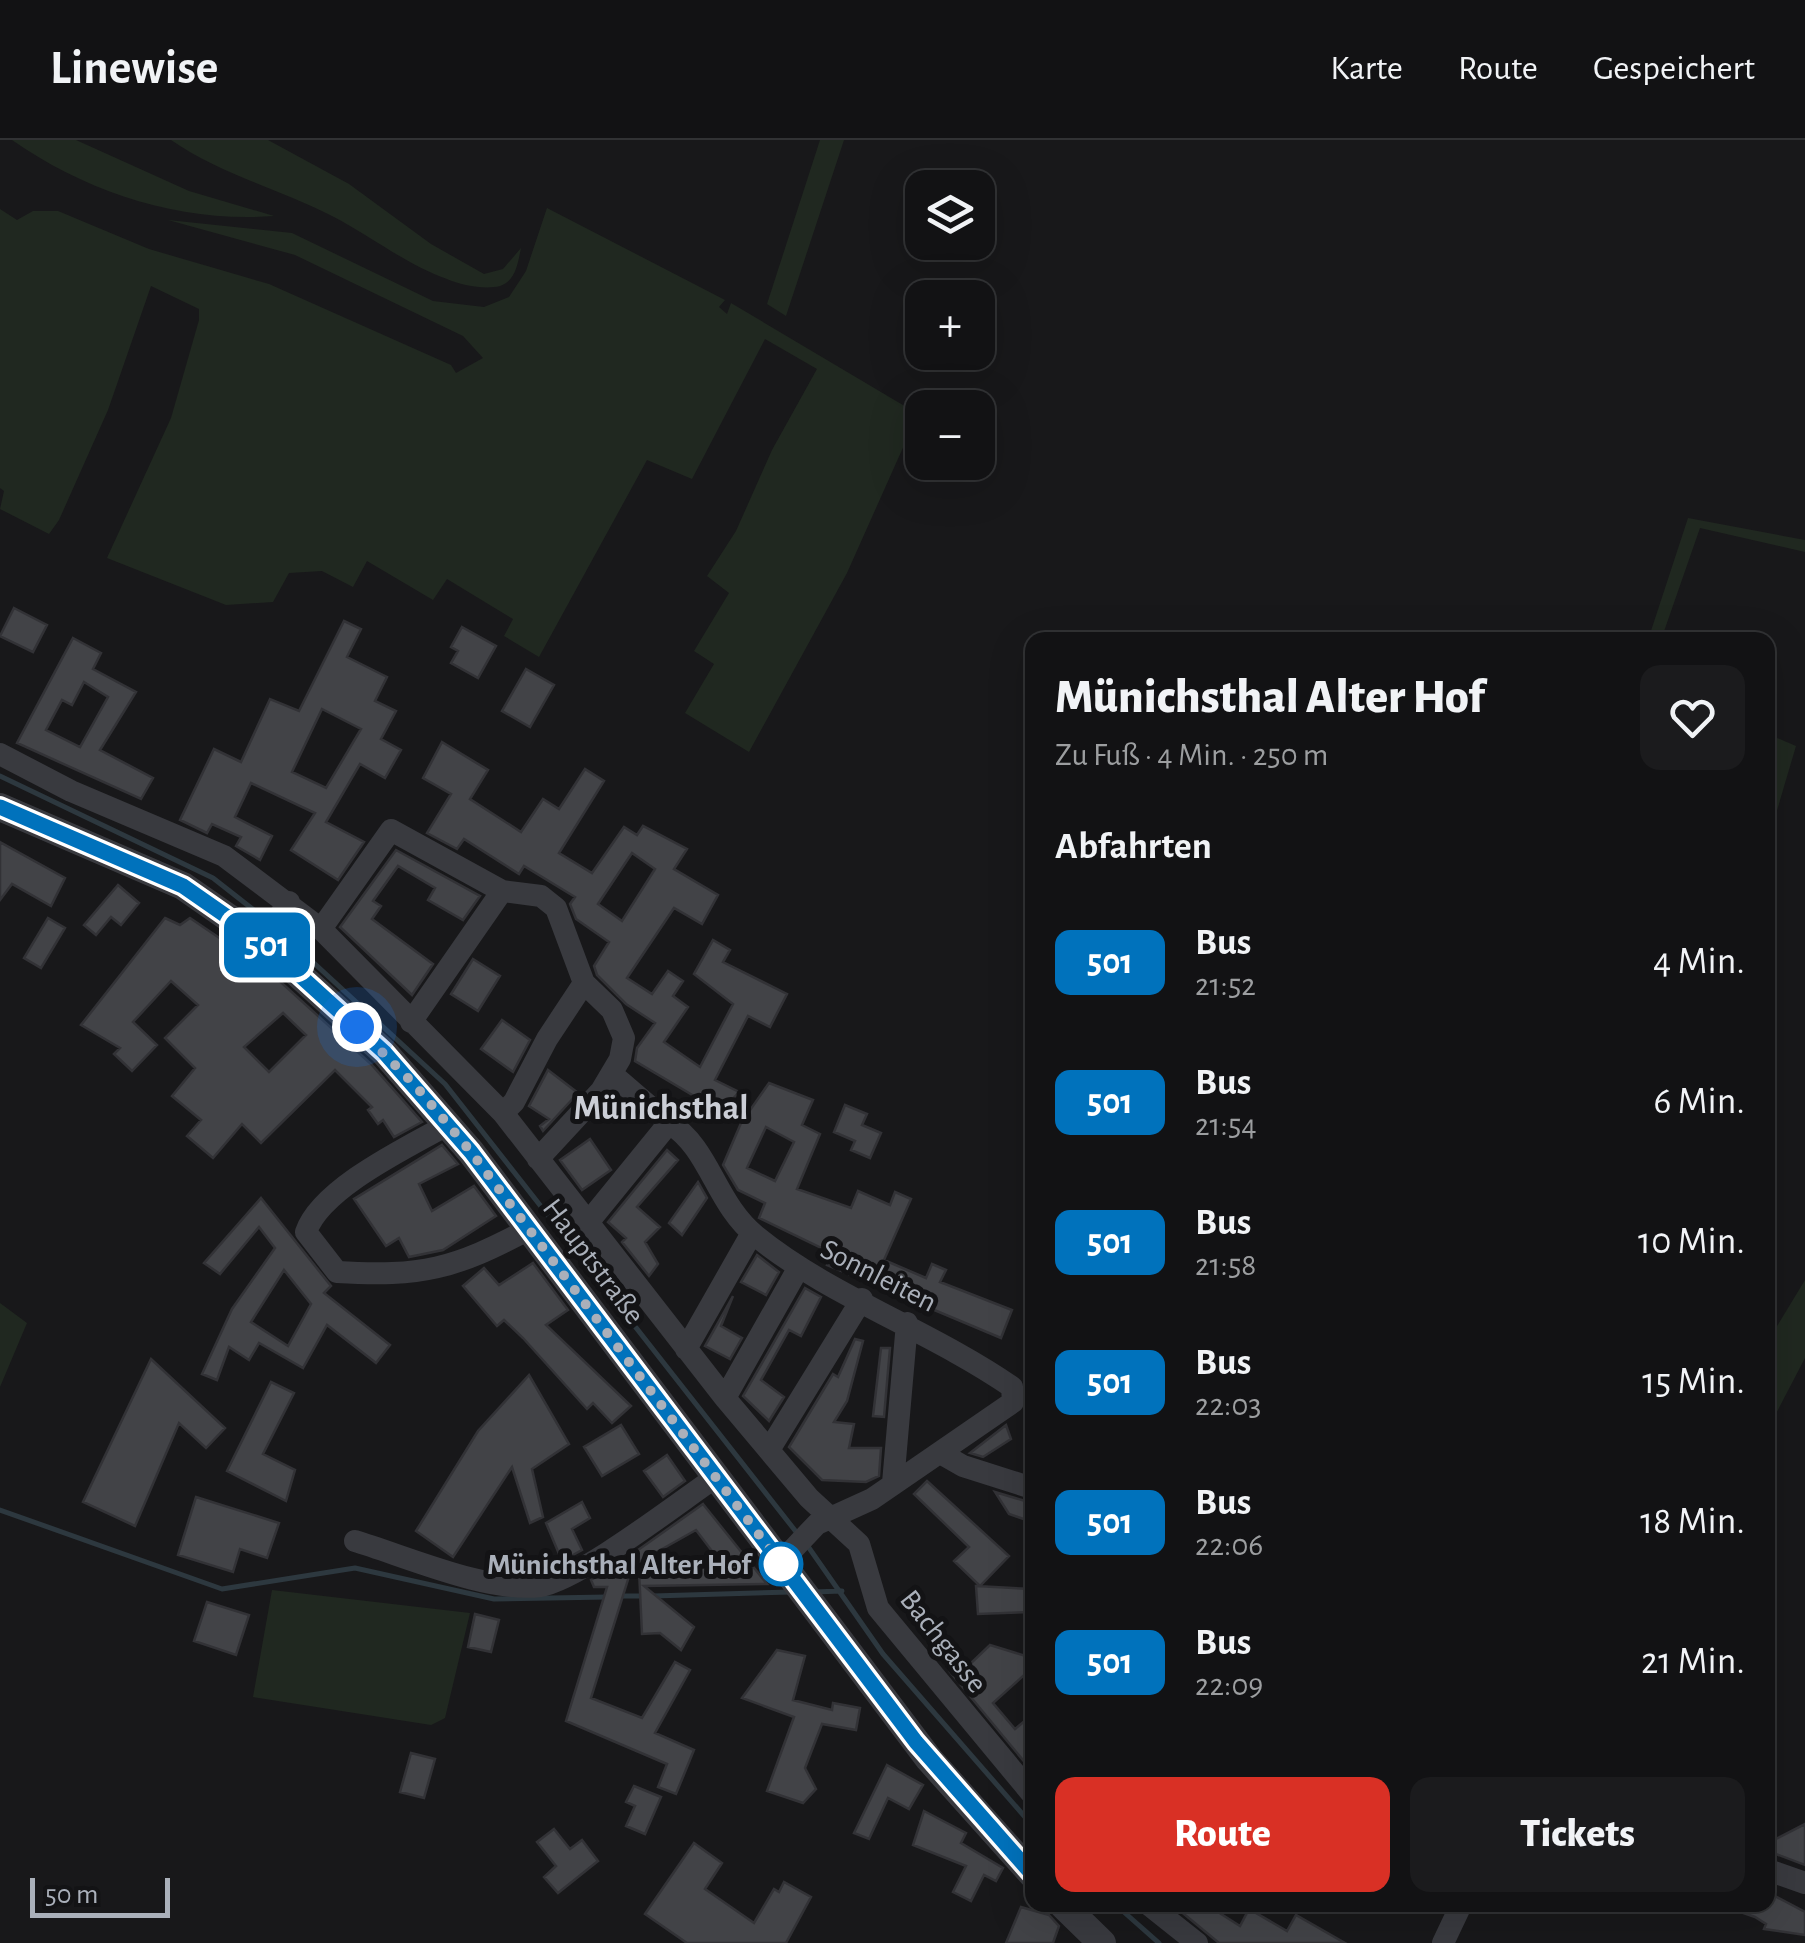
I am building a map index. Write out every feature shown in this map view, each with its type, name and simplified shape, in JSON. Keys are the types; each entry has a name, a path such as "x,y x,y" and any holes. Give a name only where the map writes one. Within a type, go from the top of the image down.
{"street":[{"name":"Hauptstraße","path":"0,754 71,792 224,856 275,923 449,1124 794,1574 929,1759 1025,1866"},
{"name":"Hauptstraße","path":"0,807 275,923 320,929 503,1113 586,1225 824,1519"},
{"path":"320,929 391,830 502,891 541,896 556,908 584,983 612,1010 624,1038 612,1074 587,1111 538,1159"},
{"path":"412,1022 502,891"},
{"path":"503,1113 514,1102 584,983"},
{"name":"Sonnleiten","path":"612,1074 692,1137 714,1188 752,1233 798,1267 907,1323 1012,1387 1023,1403 872,1499 824,1519"},
{"path":"586,1225 670,1123"},
{"path":"449,1124 382,1161 313,1214 306,1232 338,1272 406,1276 482,1256 529,1229"},
{"path":"686,1349 752,1233"},
{"path":"725,1398 798,1267"},
{"path":"768,1450 862,1299"},
{"path":"893,1483 907,1323"},
{"path":"942,1454 963,1466 1025,1486"},
{"path":"355,1541 493,1582 540,1586 617,1546 716,1477"},
{"path":"794,1574 824,1519"},
{"name":"Bachgasse","path":"824,1519 866,1556 866,1576 878,1608 1025,1786"},
{"path":"1775,1872 1805,1883"},
{"path":"1070,1912 1102,1943"},
{"path":"1158,1912 1196,1943"},
{"path":"1443,1943 1458,1912"}],"shaded area":[{"path":"12,140 76,140 189,191 274,216 205,215 137,200 72,175"},
{"path":"171,140 268,140 349,184 431,244 484,274 503,269 521,248 515,270 510,280 500,286 453,281 417,266 312,206 230,172"},
{"path":"820,140 844,140 786,316 767,304"},
{"path":"547,208 725,300 719,307 727,314 731,303 905,406 905,443 847,573 749,752 685,713 714,664 694,651 729,593 707,576 736,531 772,450 817,369 765,339 692,479 647,460 539,657 504,636 513,619 447,579 433,600 367,561 353,587 322,571 289,573 273,602 226,605 107,558 171,418 199,320 199,309 151,286 108,410 59,520 49,534 0,509 4,491 0,488 0,209 17,220 33,211 58,211 149,249 269,284 451,365 456,373 483,358 463,336 295,255 168,220 292,233 433,301 484,307 509,297 526,271"},
{"path":"1688,518 1805,540 1805,552 1700,528 1664,632 1651,632"},
{"path":"1775,737 1796,746 1775,817"},
{"path":"1805,1280 1805,1358 1775,1416 1775,1329"},
{"path":"0,1303 27,1323 0,1387"},
{"path":"272,1590 470,1613 445,1718 431,1725 253,1697"}],"building":[{"path":"14,608 47,625 33,652 0,636"},
{"path":"344,621 361,629 347,657 387,677 375,701 396,711 381,739 401,750 385,778 360,764 326,822 364,842 338,880 291,850 315,813 251,783 235,817 272,836 260,860 236,846 241,837 212,824 207,833 180,820 214,749 241,762 270,699 299,711","holes":["322,709 361,729 326,788 292,772"]},
{"path":"462,627 496,646 478,678 451,663 458,651 451,647"},
{"path":"73,638 101,653 93,669 136,692 100,750 153,778 141,799 17,743","holes":["84,682 108,697 80,747 46,730 62,700 72,705"]},
{"path":"526,669 554,685 530,727 502,711"},
{"path":"442,742 488,770 470,799 521,832 543,799 559,809 585,769 604,781 559,853 592,873 624,827 637,835 643,826 687,849 674,869 718,895 702,924 674,908 627,978 652,994 668,971 683,981 673,996 688,1007 664,1042 700,1067 733,1004 694,974 713,940 730,950 723,962 787,994 770,1027 748,1016 715,1080 739,1092 721,1112 635,1061 637,1048 655,1023 626,1004 597,975 594,966 609,942 576,919 570,904 575,897 524,866 519,874 464,839 457,849 427,833 451,794 423,778","holes":["632,853 655,869 622,921 598,904"]},
{"path":"0,842 65,878 51,906 12,884 0,900"},
{"path":"396,850 480,896 463,920 428,900 435,888 398,866 373,901 381,906 372,919 433,964 412,995 340,927"},
{"path":"118,885 139,903 121,925 111,917 96,935 84,925"},
{"path":"48,918 65,928 41,968 24,958"},
{"path":"165,918 180,925 190,918 224,941 226,938 247,957 251,955 371,1064 422,1122 394,1137 383,1120 378,1124 368,1110 372,1107 335,1070 261,1143 242,1124 213,1158 187,1136 201,1120 172,1096 195,1068 165,1038 198,1005 171,981 133,1022 157,1045 132,1071 114,1054 120,1048 81,1025","holes":["283,1013 306,1035 269,1072 244,1047"]},
{"path":"473,959 500,976 478,1011 451,994"},
{"path":"502,1020 530,1040 513,1072 481,1049"},
{"path":"548,1070 578,1093 543,1131 540,1126 549,1119 529,1106"},
{"path":"769,1083 813,1100 802,1125 820,1134 797,1189 851,1208 858,1191 890,1205 895,1192 911,1199 884,1260 926,1278 932,1264 946,1270 940,1282 1012,1310 1001,1338 827,1265 832,1253 759,1218 765,1203 738,1190 723,1165 741,1123","holes":["766,1127 794,1142 775,1181 747,1168"]},
{"path":"845,1105 867,1114 862,1125 881,1133 870,1158 851,1150 855,1141 834,1132"},
{"path":"590,1139 611,1170 582,1190 560,1160"},
{"path":"442,1145 458,1164 419,1184 432,1211 474,1186 496,1216 443,1250 409,1257 399,1238 386,1246 354,1199"},
{"path":"667,1150 678,1160 637,1207 660,1227 645,1242 658,1264 649,1276 622,1242 626,1238 608,1222"},
{"path":"698,1182 707,1198 682,1235 669,1223"},
{"path":"261,1198 331,1286 324,1293 390,1345 376,1363 327,1325 303,1368 259,1343 249,1360 229,1347 217,1380 202,1374 232,1309 275,1248 259,1227 220,1274 204,1263","holes":["284,1270 311,1304 288,1346 251,1322"]},
{"path":"757,1255 779,1272 766,1295 741,1282"},
{"path":"533,1263 568,1310 546,1325 631,1406 612,1423 593,1403 587,1409 523,1338 504,1320 497,1326 463,1286 484,1268 499,1285"},
{"path":"805,1288 821,1297 801,1336 789,1330 761,1380 784,1397 769,1421 743,1396"},
{"path":"733,1296 721,1326 742,1338 730,1359 705,1346"},
{"path":"855,1339 863,1341 847,1401 834,1422 854,1424 849,1448 881,1448 879,1476 866,1482 822,1480 789,1447 833,1374 838,1377"},
{"path":"881,1348 890,1348 884,1417 873,1416"},
{"path":"151,1359 225,1428 206,1448 179,1423 135,1526 83,1502"},
{"path":"529,1375 569,1444 532,1469 543,1517 530,1523 512,1467 453,1557 416,1531 478,1431"},
{"path":"271,1382 294,1393 263,1454 295,1470 286,1501 227,1471"},
{"path":"621,1425 639,1454 602,1476 584,1447"},
{"path":"1006,1425 1011,1439 983,1457 970,1453"},
{"path":"667,1455 685,1481 663,1497 644,1471"},
{"path":"927,1481 1009,1556 980,1586 954,1561 969,1547 914,1494"},
{"path":"995,1492 1025,1501 1025,1520 1009,1514"},
{"path":"196,1497 279,1523 267,1558 240,1549 233,1572 178,1555"},
{"path":"582,1502 590,1518 572,1529 582,1550 562,1561 546,1523"},
{"path":"703,1504 767,1584 644,1586 694,1627 681,1650 660,1633 642,1634 639,1570 724,1567 696,1530 639,1562 638,1550"},
{"path":"636,1552 632,1566 625,1570 631,1570 591,1698 642,1718 675,1662 690,1670 655,1733 694,1750 676,1794 658,1787 667,1764 566,1721 607,1587 594,1587 591,1580"},
{"path":"976,1586 1025,1589 1025,1612 978,1614"},
{"path":"207,1602 249,1615 236,1655 194,1641"},
{"path":"475,1614 499,1620 491,1652 468,1647"},
{"path":"990,1645 1025,1656 1025,1674 993,1703 1015,1729 1025,1721 1025,1763 950,1672 962,1662 967,1667"},
{"path":"777,1650 805,1656 793,1700 832,1710 833,1703 860,1708 856,1730 822,1724 805,1768 816,1789 803,1803 767,1791 794,1717 742,1698"},
{"path":"411,1753 435,1759 424,1798 400,1792"},
{"path":"887,1765 923,1785 909,1809 888,1798 869,1839 854,1833"},
{"path":"634,1786 661,1797 645,1834 626,1826 635,1806 626,1802"},
{"path":"924,1811 966,1833 961,1843 1003,1868 996,1881 984,1875 971,1901 953,1892 966,1866 913,1845"},
{"path":"1805,1824 1805,1865 1775,1854 1775,1839"},
{"path":"554,1829 570,1849 582,1840 598,1861 558,1893 544,1877 556,1866 537,1842"},
{"path":"694,1843 722,1863 705,1889 754,1923 774,1889 779,1892 784,1882 811,1897 786,1943 687,1943 645,1914"},
{"path":"1775,1896 1805,1912 1805,1935 1764,1929 1766,1924 1740,1912 1775,1912"},
{"path":"1021,1907 1025,1912 1049,1915 1059,1926 1053,1943 1006,1943"},
{"path":"1181,1912 1218,1912 1240,1926 1247,1912 1254,1912 1287,1931 1296,1915 1345,1943 1219,1943"}],"waterway":[{"path":"0,776 213,878 269,922"},
{"path":"277,929 445,1084 797,1533"},
{"path":"0,1510 222,1589 355,1568 494,1599 607,1597"},
{"path":"807,1545 883,1654 1025,1817"},
{"path":"813,1592 842,1591"},
{"path":"653,1596 792,1592"},
{"path":"618,1596 642,1596"},
{"path":"1124,1912 1159,1943"}],"bus line":[{"name":"501","path":"0,807 183,886 262,941 384,1052 471,1152 916,1742 1025,1867"}],"place":[{"name":"Münichsthal Alter Hof","path":"781,1564"}],"district":[{"name":"Münichsthal","path":"661,1107"}],"route":[{"path":"357,1027 414,1084 471,1152 781,1564"}]}
